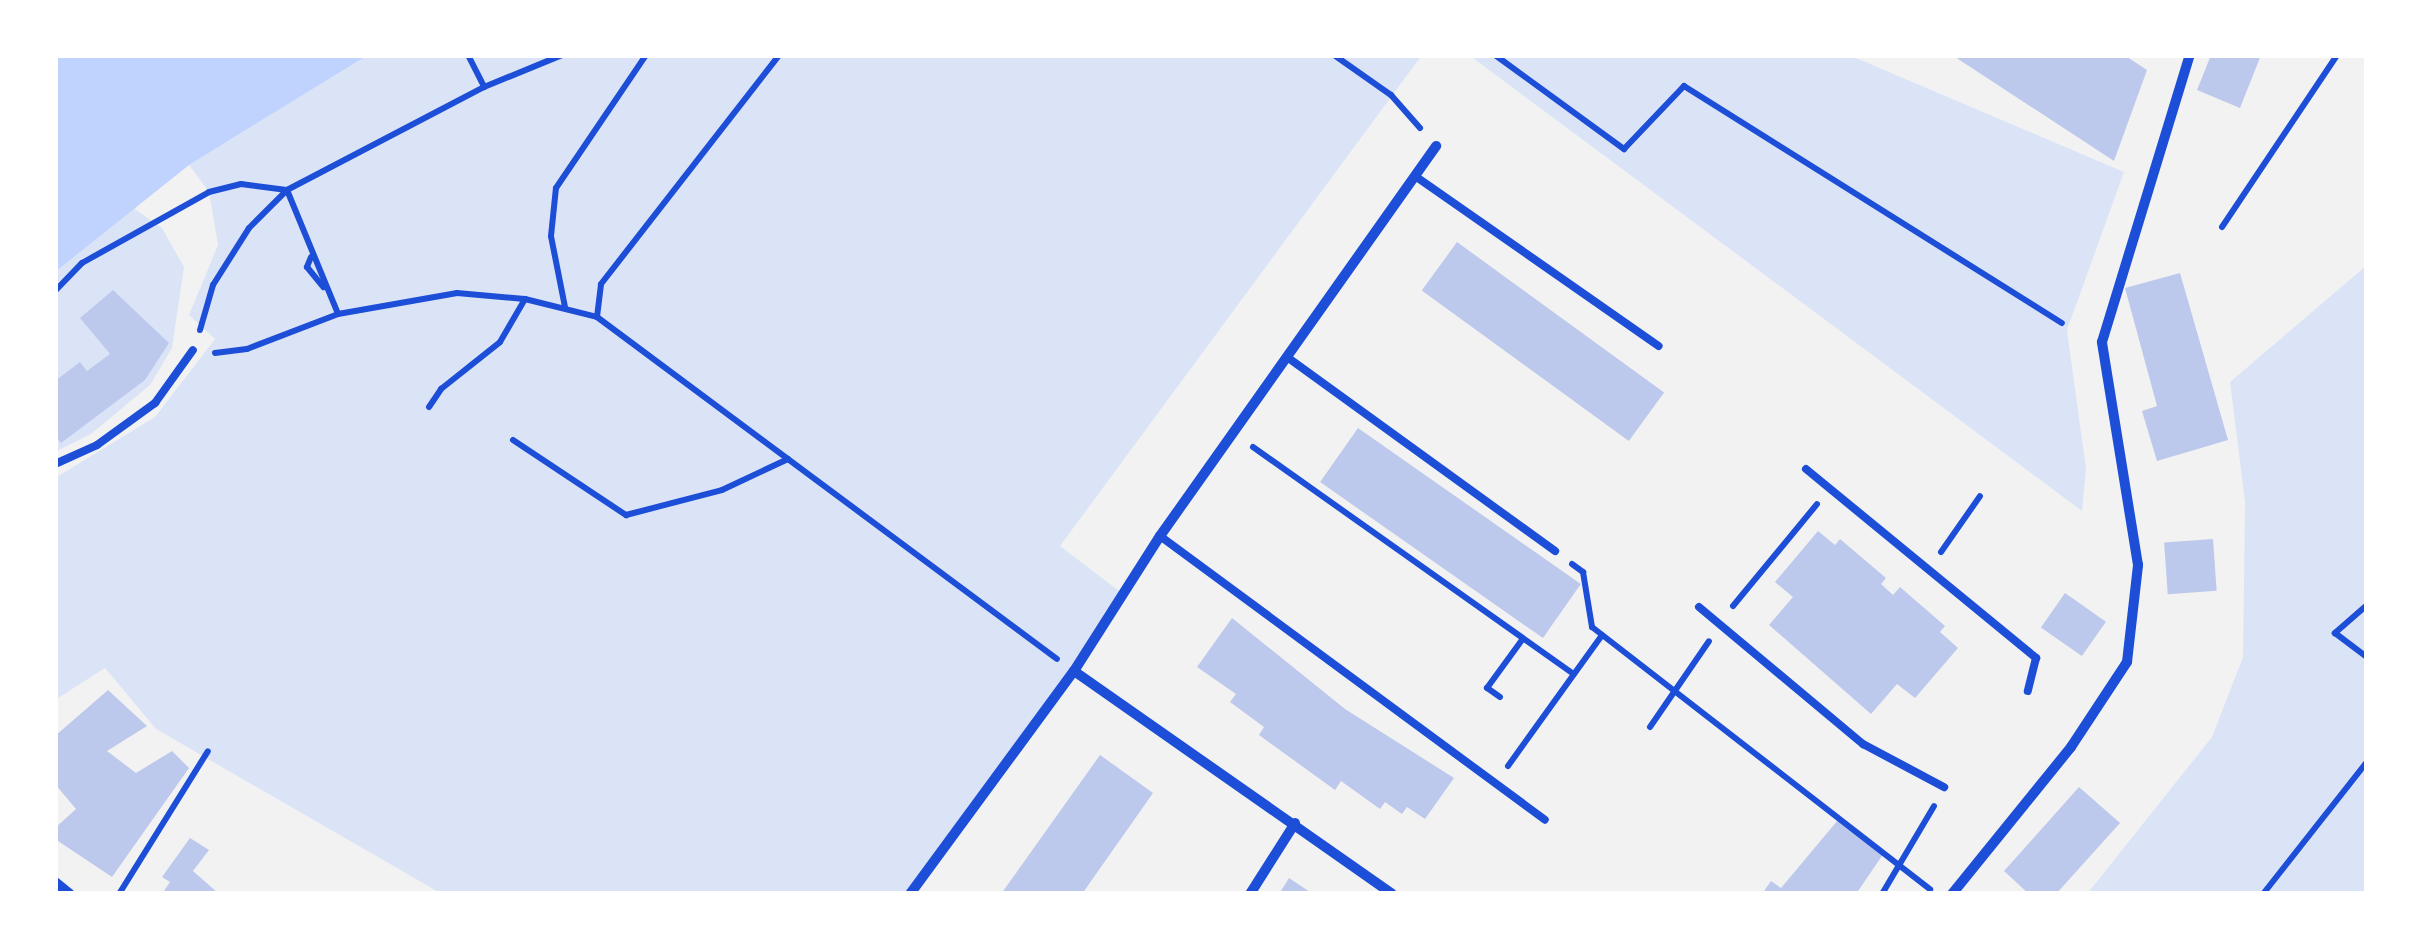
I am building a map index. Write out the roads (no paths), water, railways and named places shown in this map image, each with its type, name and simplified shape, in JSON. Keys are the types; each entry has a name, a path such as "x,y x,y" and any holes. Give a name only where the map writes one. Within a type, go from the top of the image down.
{"street":[{"path":"1952,894 2071,747 2128,662 2138,565 2102,342 2190,55"},
{"path":"910,894 1074,671 1160,536 1436,146"},
{"path":"1074,671 1392,894"},
{"path":"1250,894 1295,823"},
{"path":"55,882 70,894"}],"lane":[{"path":"1415,176 1659,346"},
{"path":"55,464 98,445 155,402 194,350"},
{"path":"1287,357 1556,550"},
{"path":"1806,469 2036,658 2028,691"},
{"path":"1160,536 1545,820"},
{"path":"1698,607 1863,744 1944,788"}],"water":[{"path":"55,55 368,55 189,165 55,272"}]}
